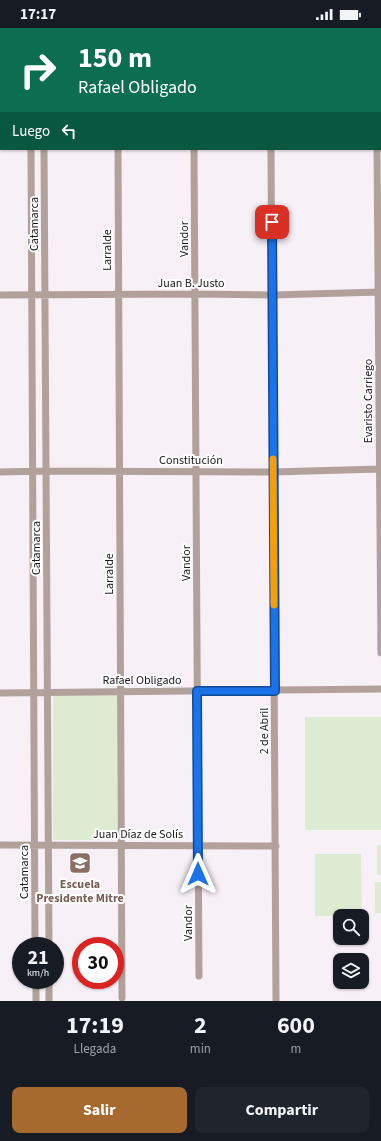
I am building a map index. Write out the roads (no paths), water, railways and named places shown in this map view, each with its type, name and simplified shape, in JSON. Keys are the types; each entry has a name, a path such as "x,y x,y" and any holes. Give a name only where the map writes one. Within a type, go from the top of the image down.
{"street":[{"name":"Catamarca","path":"31,150 36,937"},
{"name":"Catamarca","path":"44,150 49,937"},
{"name":"Larralde","path":"118,150 122,998"},
{"name":"Vandor","path":"194,150 199,976"},
{"name":"2 de Abril","path":"271,150 276,1001"},
{"name":"Evaristo Carriego","path":"377,150 380,292 381,653"},
{"name":"Juan B. Justo","path":"0,295 272,295 380,292"},
{"name":"Constitución","path":"0,472 46,470 273,472 380,469"},
{"name":"Rafael Obligado","path":"0,693 381,689"},
{"name":"Juan Díaz de Solís","path":"0,845 276,846"},
{"path":"36,989 36,1001"},
{"path":"49,989 49,1001"}],"place":[{"name":"Escuela Presidente Mitre","path":"80,863"}]}
